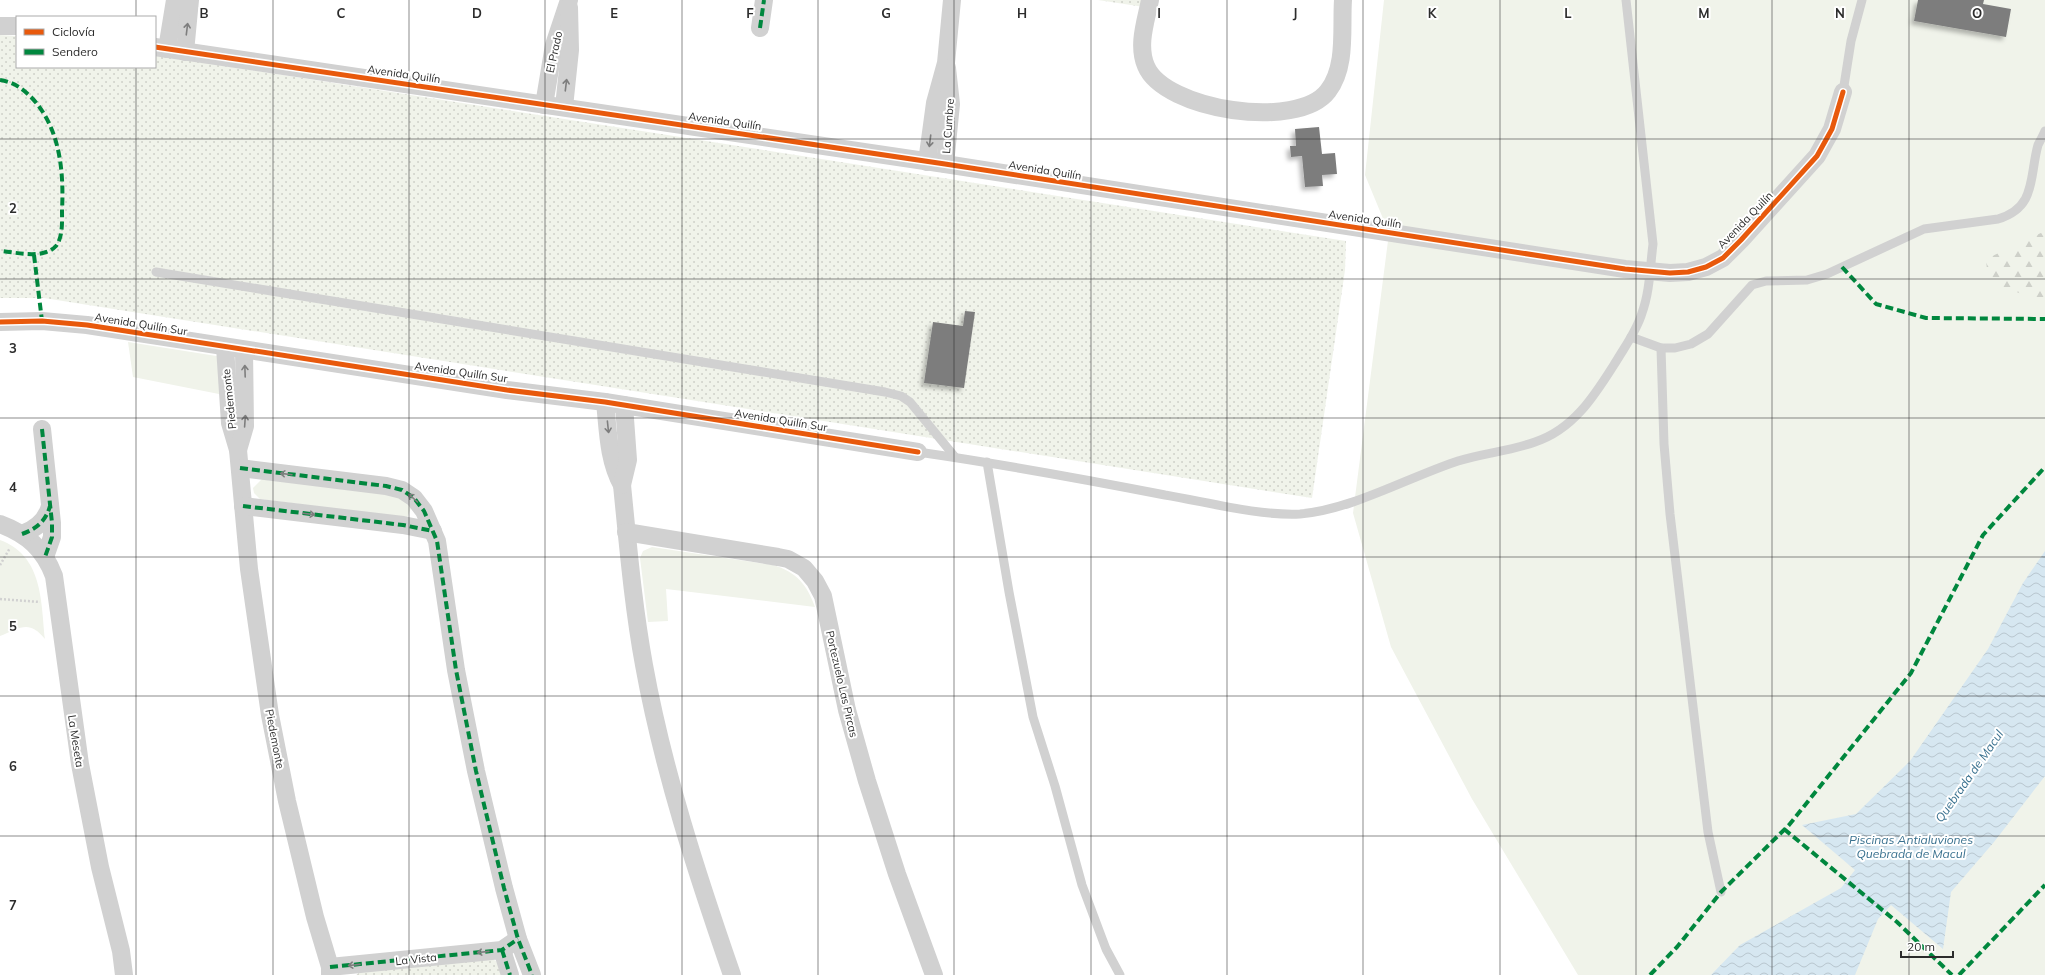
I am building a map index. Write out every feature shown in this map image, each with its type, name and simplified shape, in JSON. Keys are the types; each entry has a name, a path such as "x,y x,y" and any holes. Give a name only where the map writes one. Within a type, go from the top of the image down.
{"street":[{"path":"161,48 175,0"},
{"path":"185,52 190,0"},
{"name":"El Prado","path":"544,105 554,45 569,0"},
{"name":"El Prado","path":"564,107 570,44 569,0"},
{"path":"760,28 764,0"},
{"name":"La Cumbre","path":"936,163 951,104 946,63 952,0"},
{"path":"1150,0 1143,35 1143,57 1152,76 1161,86 1171,92 1232,110 1266,113 1311,106 1327,92 1337,74 1339,66 1343,0"},
{"path":"0,26 16,26"},
{"name":"Avenida Quilín","path":"161,48 564,107 1651,272 1688,272 1706,267 1723,258 1746,235 1817,156 1832,129 1843,92"},
{"name":"Avenida Quilín Sur","path":"0,322 26,321 80,324 244,350 605,402 918,452"},
{"name":"Piedemonte","path":"224,347 230,423 238,450 261,659 277,751 312,904 332,972"},
{"name":"Piedemonte","path":"238,450 245,426 244,350"},
{"path":"605,402 611,458 615,471 622,485"},
{"path":"624,405 628,460 622,485 626,532 642,652 663,754 691,852 732,975"},
{"path":"42,429 52,531 45,557"},
{"path":"240,468 376,484 395,488 414,498 424,511 439,549 451,639 467,732 518,939 532,975"},
{"path":"22,534 41,523 48,513 50,506"},
{"path":"243,506 411,526 433,531"},
{"name":"La Meseta","path":"0,524 22,534 35,544 45,557 54,576 80,764 99,859 121,951 124,975"},
{"name":"Portezuelo Las Pircas","path":"626,532 778,556 800,566 815,581 825,604 847,710 866,781 897,874 934,975"},
{"name":"La Vista","path":"332,972 502,950 518,939"},
{"path":"502,950 510,975"}],"lane":[{"path":"918,452 987,462 1254,511 1300,514 1318,511 1354,501 1437,468 1471,457 1536,442 1556,432 1572,421 1584,408 1601,385 1631,337 1642,314 1651,272 1653,244 1626,0"},
{"path":"1843,92 1851,41 1862,0"},
{"path":"1631,337 1661,348 1676,348 1691,344 1708,334 1752,285 1766,281 1807,280 1832,271 1924,229 1998,219 2009,216 2018,210 2029,192 2038,145 2045,131"},
{"path":"156,272 885,392 901,396 910,402 954,457"},
{"path":"1661,348 1664,444 1670,514 1708,832 1721,892"},
{"path":"987,462 1008,592 1033,717 1055,786 1082,884 1106,949 1120,975"}],"path":[{"path":"0,599 58,603"}],"green space":[{"path":"1098,0 1145,0 1144,7"},
{"path":"1384,0 2045,0 2045,975 1578,975 1472,799 1391,647 1353,513 1389,233 1365,175"},
{"path":"0,35 16,36 16,68 156,68 156,55 1346,241 1345,270 1312,498 44,298 0,298"},
{"path":"2045,231 2045,302 1988,282 1986,259"},
{"path":"128,342 223,357 224,395 133,377"},
{"path":"263,478 399,494 411,508 407,518 260,499 254,493 253,488"},
{"path":"0,540 14,547 25,557 32,568 40,595 45,639 34,629 29,627 19,628 0,636"},
{"path":"652,547 773,565 788,571 800,580 812,599 815,607 666,589 668,621 648,622 640,558 643,551"},
{"path":"492,959 496,961 503,975 356,975 360,972"}],"water":[{"name":"Piscinas Antialuviones Quebrada de Macul","path":"2045,551 2045,776 1994,842 1951,892 1943,949 1891,905 1878,919 1855,975 1711,975 1740,945 1841,888 1855,870 1802,825 1856,814 1910,761 1988,649 2023,583"}],"building":[{"path":"1918,0 1984,0 1983,4 2011,9 2006,37 1914,21"},
{"path":"1319,127 1322,154 1335,153 1337,174 1322,175 1323,186 1305,187 1302,156 1291,157 1290,146 1296,146 1295,129"},
{"path":"965,311 975,312 964,388 924,383 933,322 963,326"}],"marked path":[{"path":"760,28 764,0"},
{"path":"0,80 21,88 41,109 54,136 61,165 62,181 62,229 56,246 44,253 37,254 21,254 0,251"},
{"path":"34,255 42,321"},
{"path":"1842,267 1876,304 1926,318 2045,319"},
{"path":"42,429 52,523 52,537 45,557"},
{"path":"1650,975 1677,947 1721,892 1789,825 1911,673 1983,535 2045,467"},
{"path":"240,468 386,486 402,490 414,498 424,511 437,541 456,670 476,771 504,888 518,939 532,975"},
{"path":"22,534 32,530 40,524 46,516 50,506"},
{"path":"243,506 403,525 433,531"},
{"path":"1784,829 1897,922 1952,975"},
{"path":"1959,975 2045,885"},
{"path":"330,967 502,950 518,939"},
{"path":"502,950 510,975"}],"cycle path":[{"path":"156,47 945,164 1625,269 1670,273 1688,272 1706,267 1723,258 1741,240 1817,156 1832,129 1843,92"},
{"path":"0,322 42,321 87,325 507,390 605,402 918,452"}],"water label":[{"name":"Quebrada de Macul","path":"1969,776"}]}
